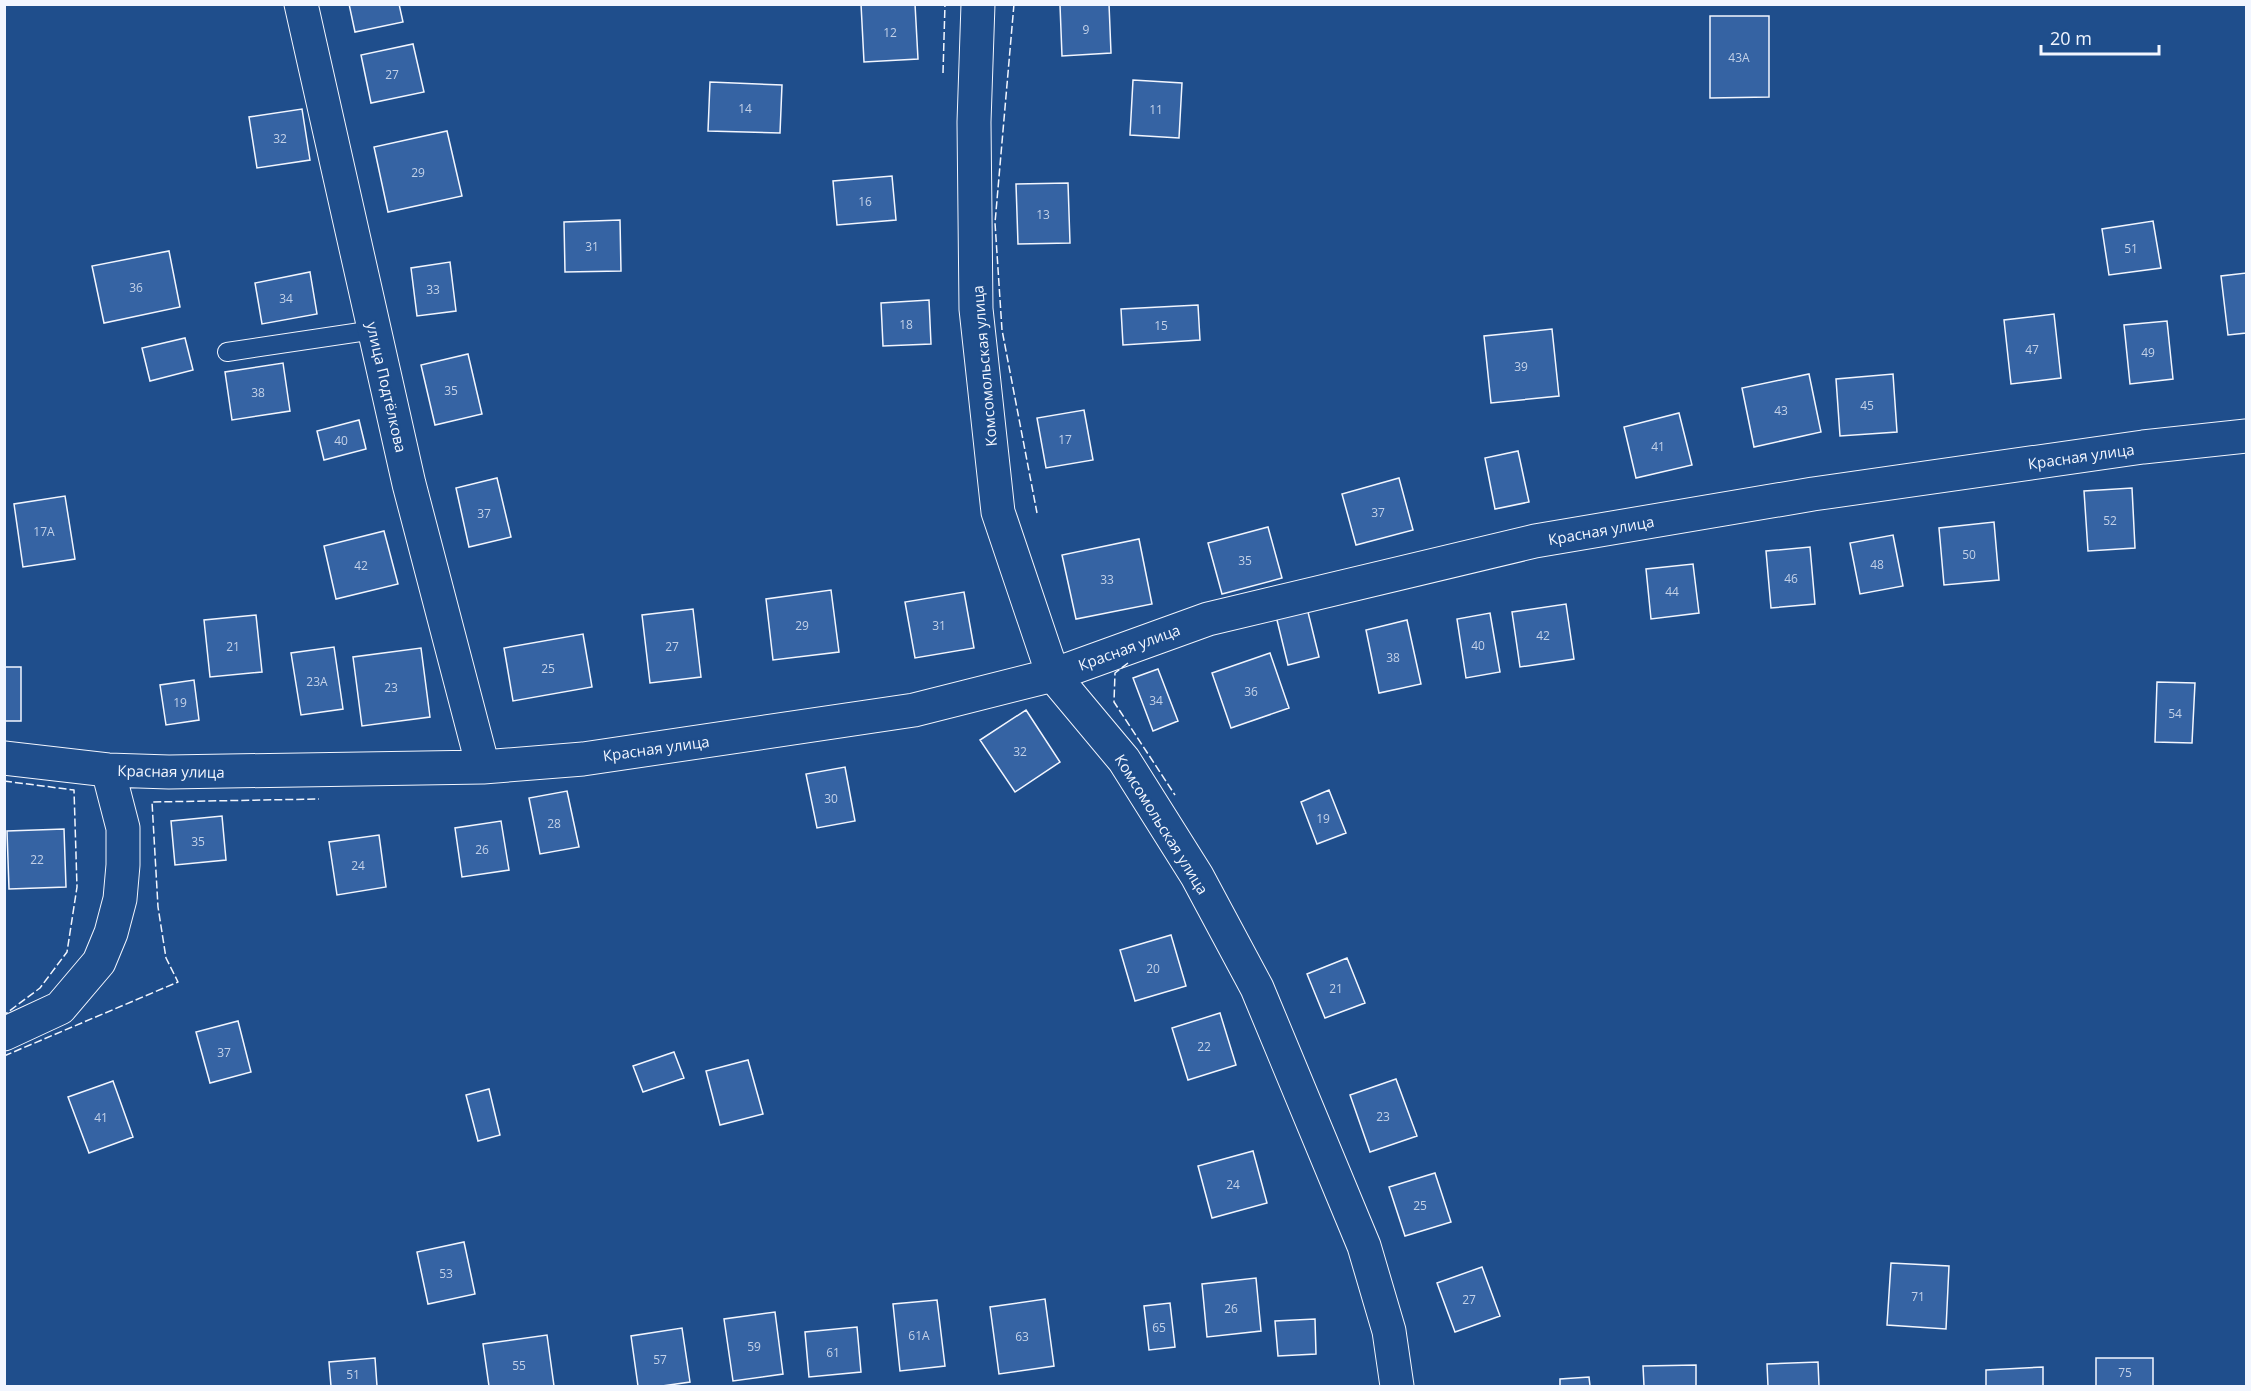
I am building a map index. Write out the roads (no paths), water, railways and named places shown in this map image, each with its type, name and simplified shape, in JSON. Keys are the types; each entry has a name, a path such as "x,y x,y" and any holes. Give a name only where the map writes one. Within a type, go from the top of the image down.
{"street":[{"name":"улица Подтёлкова","path":"301,4 409,484 483,766"},
{"name":"Комсомольская улица","path":"978,4 974,122 976,309 998,512 1053,675 1124,760 1197,876 1257,988 1364,1246 1389,1330 1397,1386"},
{"name":"Красная улица","path":"4,758 108,770 169,772 483,766 583,759 914,710 1053,675 1208,619 1535,541 1813,494 2143,447 2247,436"},
{"path":"4,1034 60,1008 99,962 111,933 120,898 123,828 108,770"}],"lane":[{"path":"227,352 374,330"}]}
